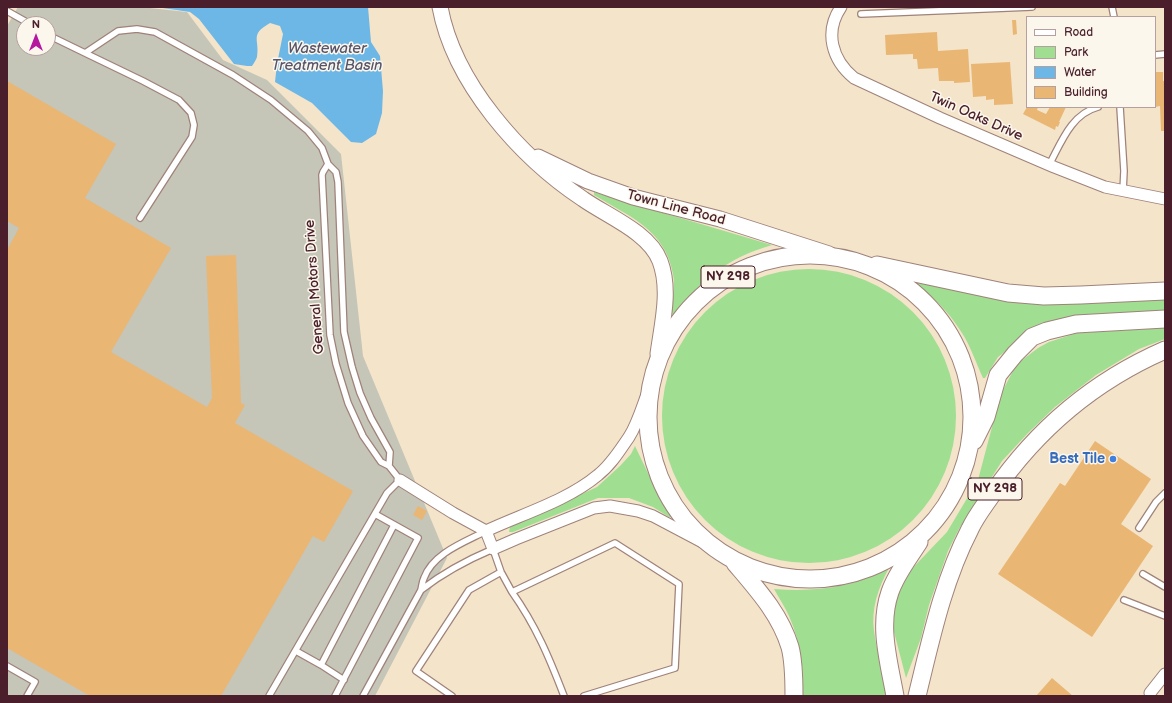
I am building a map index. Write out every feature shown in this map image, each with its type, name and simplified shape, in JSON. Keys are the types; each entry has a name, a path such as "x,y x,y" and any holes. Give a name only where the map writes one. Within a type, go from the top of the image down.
{"main road":[{"name":"NY 298","path":"794,696 793,668 790,647 774,612 735,563 706,544 689,524 668,496 657,468 648,425 649,389 658,354 683,316 700,298 740,270 770,260 829,254 1008,293 1044,296 1081,296 1165,290"},
{"path":"865,263 904,286 925,304 946,329 961,359 968,378 973,419 968,454"},
{"path":"895,696 885,637 884,620 889,594 925,532 953,495 968,454 986,417 998,375 1015,354 1032,337 1047,331 1076,324 1165,319"},
{"name":"NY 298","path":"917,696 941,599 956,559 970,529 1009,470 1036,438 1061,414 1101,384 1143,360 1165,350"},
{"path":"735,563 768,574 806,579 826,578 858,572 876,566 895,556 925,532"}],"street":[{"name":"Town Line Road","path":"440,7 442,22 460,66 477,95 504,129 555,179 583,200 633,229 656,252 661,262 665,281 665,303 658,354"},
{"name":"Twin Oaks Drive","path":"837,9 832,35 833,48 846,72 854,78 940,118 1049,165 1105,187 1165,199"},
{"name":"Town Line Road","path":"527,152 588,180 633,197 720,219 829,254"},
{"path":"649,389 630,435 617,455 599,474 583,486 554,501 486,531 493,549 594,508 610,506 638,511 653,516 706,544"},
{"name":"General Motors Drive","path":"400,480 453,513 486,531"},
{"path":"1150,693 1165,674"}],"lane":[{"path":"861,14 1032,7"},
{"path":"7,11 16,16"},
{"name":"General Motors Drive","path":"85,54 118,31 137,29 155,32 233,75 271,100 308,131 322,148 328,164 336,172 338,182 343,321 347,347 365,406 390,452 389,466"},
{"path":"56,39 179,100 191,114 194,124 192,137 140,218"},
{"path":"1049,165 1073,123 1077,118 1094,108"},
{"path":"1120,108 1124,171 1123,191"},
{"name":"General Motors Drive","path":"328,164 322,175 330,327 333,352 342,386 357,423 372,450 381,462 389,466 400,480"},
{"path":"270,696 387,493 400,480"},
{"path":"1139,528 1156,502 1165,493"},
{"path":"335,696 418,538 375,514"},
{"path":"321,665 394,525"},
{"path":"363,696 421,590 424,577 430,567 448,552 486,531"},
{"path":"512,592 615,543 679,584 675,668 592,695 584,696"},
{"path":"421,590 457,566 473,557 493,549 501,572 543,643 564,696"},
{"path":"452,696 416,670 469,590 501,572"},
{"path":"1143,574 1165,587"},
{"path":"1124,600 1165,616"},
{"path":"296,651 344,680"},
{"path":"7,666 35,682 27,696"}],"shaded area":[{"path":"18,7 140,7 187,12 223,60 267,80 341,154 363,356 447,558 375,696 7,696 7,26"}],"green space":[{"path":"594,192 772,245 741,257 716,272 694,292 673,317 672,306 674,279 669,259 662,246 653,235 632,217 594,195"},
{"path":"809,269 838,272 865,280 891,294 913,312 931,334 945,360 953,387 956,416 953,445 945,472 931,498 913,520 891,538 865,552 838,560 809,563 780,560 753,552 727,538 705,520 687,498 673,472 665,445 662,416 665,387 673,360 687,334 705,312 727,294 753,280 780,272"},
{"path":"908,278 1165,298 1165,313 1031,332 998,357 985,378 983,378 968,344 951,317 938,302"},
{"path":"1165,328 1165,339 1139,349 1096,375 1055,407 1002,461 959,529 948,551 929,605 921,638 906,678 893,628 894,603 905,576 947,532 978,480 997,405 1013,371 1021,361 1038,348 1049,342 1077,333"},
{"path":"635,446 657,492 672,517 669,517 653,507 629,498 598,498 513,532 509,532 510,527 597,487 620,466 631,454"},
{"path":"889,568 876,599 873,623 886,696 802,696 803,676 799,645 789,616 774,589 804,590 833,587 861,580"}],"water":[{"name":"Wastewater Treatment Basin","path":"156,7 368,7 371,42 380,56 383,91 382,113 376,134 362,143 351,142 312,103 275,82 283,34 280,26 270,23 257,34 257,57 252,66 247,66 234,64 199,19 190,12"}],"building":[{"path":"1012,20 1016,20 1017,34 1013,35"},
{"path":"937,32 938,51 968,49 970,82 954,83 954,81 939,81 938,68 918,69 917,59 913,59 913,54 886,55 885,35"},
{"path":"1010,62 1013,104 994,105 994,99 986,100 986,96 973,97 971,64"},
{"path":"1156,72 1163,72 1163,81 1165,81 1165,131 1161,131 1160,106 1156,107"},
{"path":"7,81 116,144 85,198 171,248 111,352 207,407 212,398 206,256 236,255 241,403 245,405 235,423 353,491 324,542 313,536 221,696 90,696 7,648 7,250 19,228 7,221"},
{"path":"1026,108 1038,108 1037,110 1046,114 1049,108 1066,108 1058,127 1056,126 1055,130 1023,114"},
{"path":"1095,441 1151,479 1121,524 1153,546 1092,637 998,574 1060,483 1065,486"},
{"path":"418,506 427,511 422,520 413,515"},
{"path":"1052,678 1073,696 1036,696"}],"place":[{"name":"Best Tile","path":"1113,459"}]}
